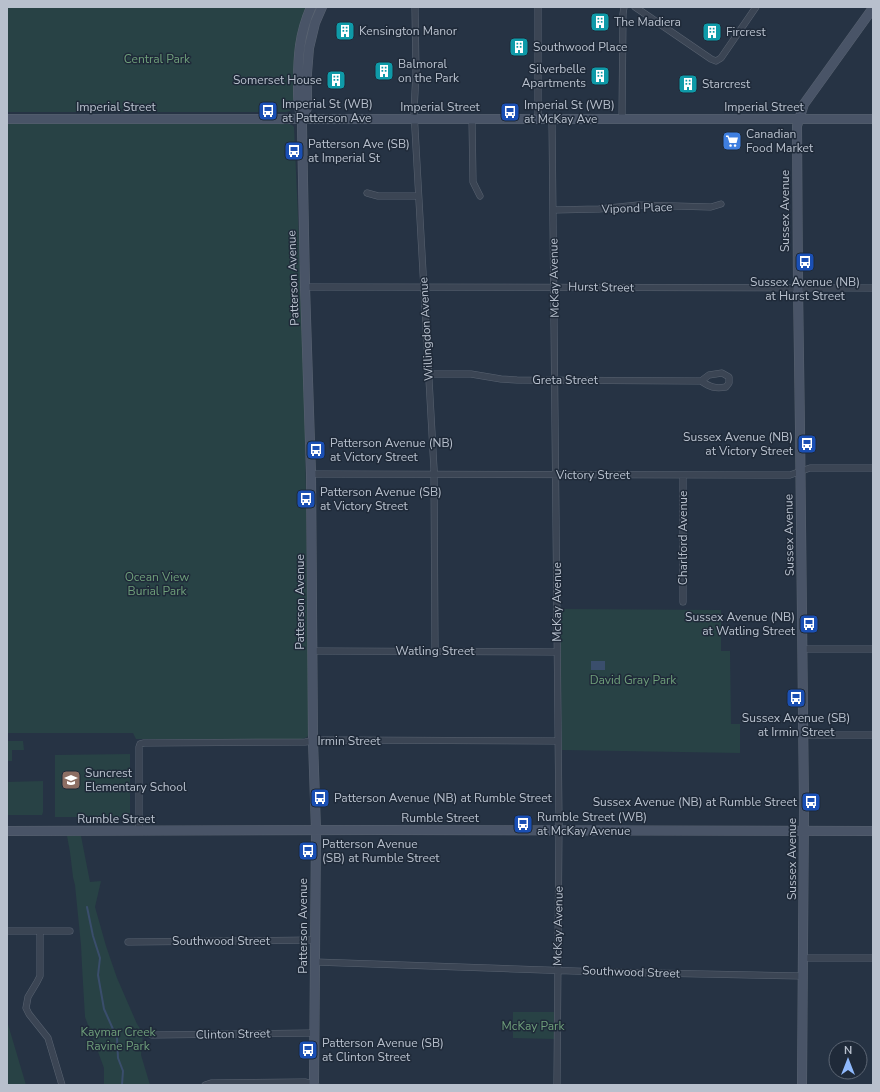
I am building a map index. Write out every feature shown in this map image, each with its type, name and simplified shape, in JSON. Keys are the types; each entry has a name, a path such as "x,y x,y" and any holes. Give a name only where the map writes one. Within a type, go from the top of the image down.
{"street":[{"path":"302,119 298,109 299,47 311,7"},
{"path":"302,119 307,108 309,48 315,23 322,7"},
{"name":"Willingdon Avenue","path":"415,7 415,119 418,196 434,475 435,651"},
{"path":"538,7 538,119"},
{"path":"622,119 624,7"},
{"path":"635,7 716,61 720,58 756,7"},
{"name":"Sussex Avenue","path":"802,1085 804,831 797,126 804,104 873,8"},
{"name":"Imperial Street","path":"7,119 873,119"},
{"name":"Patterson Avenue","path":"302,119 305,287 311,474 313,741 316,830 314,940 315,1085"},
{"path":"472,119 473,182 480,196"},
{"name":"McKay Avenue","path":"552,119 559,830 557,1085"},
{"path":"367,193 378,196 418,196"},
{"name":"Vipond Place","path":"554,210 599,209 638,205 711,206 721,204"},
{"name":"Hurst Street","path":"305,287 873,288"},
{"name":"Greta Street","path":"429,374 461,373 510,380 701,381"},
{"name":"Victory Street","path":"311,474 790,475 810,468 873,468"},
{"name":"Charlford Avenue","path":"683,475 683,602"},
{"path":"802,649 873,649"},
{"name":"Watling Street","path":"312,651 557,652"},
{"path":"803,735 873,735"},
{"name":"Irmin Street","path":"139,831 139,747 140,744 144,742 558,741"},
{"name":"Rumble Street","path":"7,831 873,831"},
{"path":"7,930 70,931"},
{"path":"40,931 40,976 28,997 26,1008 28,1014 48,1038 62,1085"},
{"name":"Southwood Street","path":"128,942 314,940"},
{"path":"803,958 873,958"},
{"name":"Southwood Street","path":"315,962 803,976"},
{"name":"Clinton Street","path":"152,1035 314,1033"},
{"path":"205,1085 211,1082 306,1082 315,1085"}],"green space":[{"name":"Central Park","path":"7,7 307,7 300,24 295,50 293,107 290,111 286,112 7,112"},
{"name":"Ocean View Burial Park","path":"7,124 288,124 294,127 305,425 309,733 306,738 136,739 133,733 7,733"},
{"name":"David Gray Park","path":"560,609 721,610 721,651 730,651 731,724 740,724 740,753 562,750"},
{"path":"7,741 23,741 24,750 12,750 12,761 7,761"},
{"path":"130,754 130,817 55,817 55,755"},
{"path":"43,781 42,815 7,815 7,782"},
{"name":"Kaymar Creek Ravine Park","path":"67,836 81,836 90,882 101,881 95,907 117,978 137,1024 143,1033 141,1055 150,1085 104,1085 104,1068 85,1017 81,945 75,885"},
{"name":"McKay Park","path":"513,1012 554,1012 554,1039 513,1038"},
{"path":"7,1021 26,1085 7,1085"}],"water":[{"path":"591,661 605,661 605,670 591,670"}],"waterway":[{"path":"87,907 93,936 100,958 98,975 104,1009 117,1038 118,1058 123,1071 122,1085"}],"place":[{"name":"The Madiera","path":"600,22"},
{"name":"Kensington Manor","path":"345,31"},
{"name":"Fircrest","path":"712,32"},
{"name":"Southwood Place","path":"519,47"},
{"name":"Balmoral on the Park","path":"384,71"},
{"name":"Silverbelle Apartments","path":"600,76"},
{"name":"Somerset House","path":"336,80"},
{"name":"Starcrest","path":"688,84"},
{"name":"Imperial St (WB) at Patterson Ave","path":"268,111"},
{"name":"Imperial St (WB) at McKay Ave","path":"510,112"},
{"name":"Canadian Food Market","path":"732,141"},
{"name":"Patterson Ave (SB) at Imperial St","path":"294,151"},
{"name":"Sussex Avenue (NB) at Hurst Street","path":"805,262"},
{"name":"Sussex Avenue (NB) at Victory Street","path":"807,444"},
{"name":"Patterson Avenue (NB) at Victory Street","path":"316,450"},
{"name":"Patterson Avenue (SB) at Victory Street","path":"306,499"},
{"name":"Sussex Avenue (NB) at Watling Street","path":"809,624"},
{"name":"Sussex Avenue (SB) at Irmin Street","path":"796,698"},
{"name":"Suncrest Elementary School","path":"71,780"},
{"name":"Patterson Avenue (NB) at Rumble Street","path":"320,798"},
{"name":"Sussex Avenue (NB) at Rumble Street","path":"811,802"},
{"name":"Rumble Street (WB) at McKay Avenue","path":"523,824"},
{"name":"Patterson Avenue (SB) at Rumble Street","path":"308,851"},
{"name":"Patterson Avenue (SB) at Clinton Street","path":"308,1050"}]}
